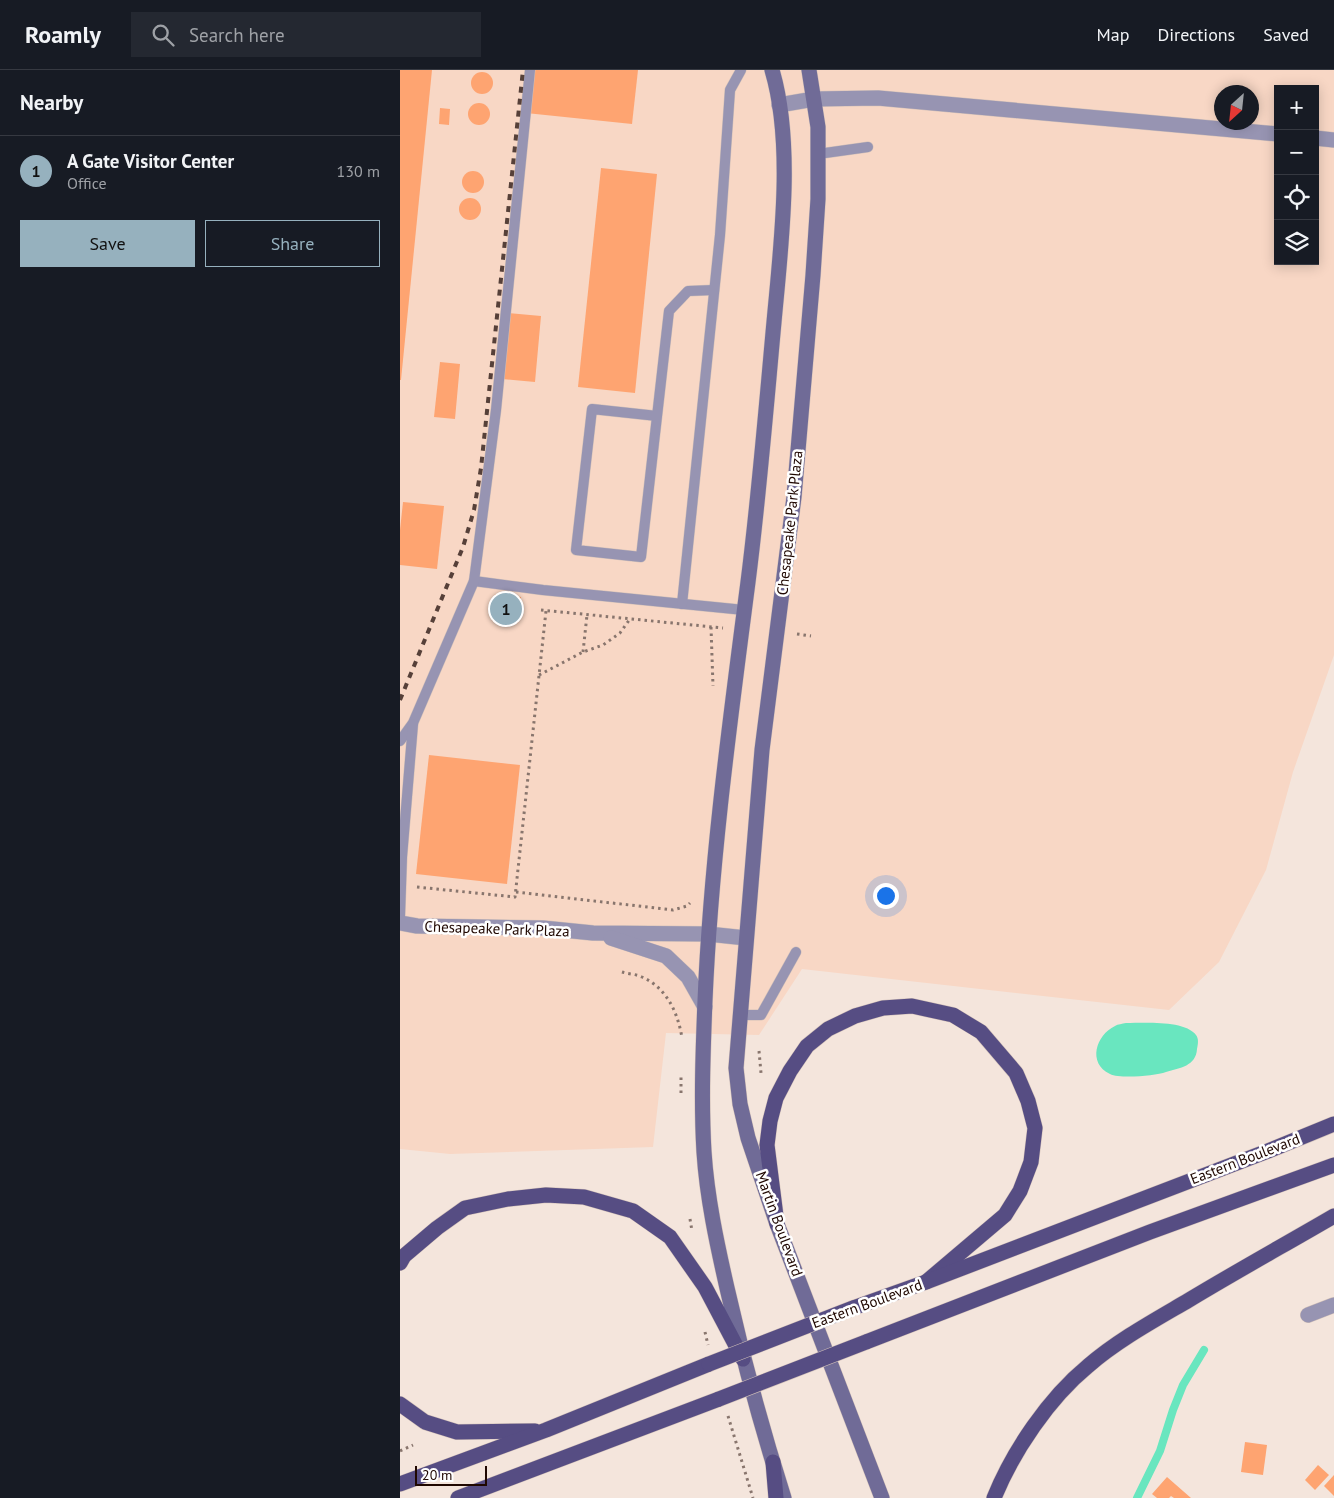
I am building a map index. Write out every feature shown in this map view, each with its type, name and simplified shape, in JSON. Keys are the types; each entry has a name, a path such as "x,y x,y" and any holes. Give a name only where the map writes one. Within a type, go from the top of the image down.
{"main road":[{"path":"778,1224 767,1145 770,1121 776,1098 807,1046 828,1029 855,1016 883,1008 912,1006 953,1016 981,1032 1016,1073 1028,1101 1035,1128 1031,1162 1020,1191 1005,1215 926,1282"},
{"name":"Eastern Boulevard","path":"400,1484 546,1430 853,1308 926,1282 1334,1124"},
{"path":"458,1498 1150,1232 1334,1165"},
{"path":"400,1263 404,1256 430,1233 465,1208 508,1199 546,1194 592,1199 633,1211 670,1237 705,1287 743,1359"},
{"path":"994,1498 1024,1442 1042,1416 1066,1387 1087,1366 1158,1318 1334,1216"},
{"path":"400,1404 425,1422 457,1432 546,1430"},
{"path":"773,1462 776,1498"},
{"path":"476,1498 510,1479"}],"street":[{"path":"772,70 782,130 783,198 778,272 759,493 727,746 708,934 702,1077 704,1155 715,1232 743,1359 784,1498"},
{"name":"Chesapeake Park Plaza","path":"400,922 417,926 543,928 593,933 708,934 746,938 762,750 794,497 813,275 818,199 818,127 809,70"},
{"path":"779,105 814,99 878,98 1274,134"},
{"path":"1319,138 1334,140"},
{"name":"Chesapeake Park Plaza","path":"593,933 666,956 688,977 705,1008"},
{"name":"Martin Boulevard","path":"746,938 736,1068 740,1104 748,1138 778,1224 882,1498"},
{"path":"1308,1315 1334,1305"}],"lane":[{"path":"400,742 413,723 474,581 496,410 530,70"},
{"path":"682,604 720,235 730,90 741,70"},
{"path":"818,154 868,148"},
{"path":"656,416 592,409 576,550 641,557 668,311 688,291 714,290"},
{"path":"474,581 543,590 744,610"},
{"path":"400,916 402,857 413,723"},
{"path":"739,1015 761,1015 796,952"}],"path":[{"path":"541,610 742,630"},
{"path":"410,886 515,897 546,611"},
{"path":"583,652 587,615"},
{"path":"539,675 583,652 603,645 620,633 630,619"},
{"path":"711,627 713,692"},
{"path":"778,632 811,636"},
{"path":"516,892 673,910 687,906 693,901"},
{"path":"622,972 641,977 656,986 673,1006 679,1020 682,1041"},
{"path":"681,1075 681,1099"},
{"path":"690,1212 692,1231"},
{"path":"400,1451 413,1445"}],"shaded area":[{"path":"400,70 1334,70 1334,655 1293,772 1266,870 1219,962 1169,1010 802,969 759,1035 666,1033 653,1147 450,1154 400,1149"},
{"path":"1126,1023 1164,1023 1191,1030 1198,1038 1196,1055 1190,1063 1161,1073 1129,1077 1110,1074 1098,1063 1096,1056 1099,1042 1108,1030 1116,1025"}],"building":[{"path":"400,70 432,70 401,380 400,380"},
{"path":"530,70 638,70 632,124 526,113"},
{"path":"482,72 490,75 493,83 490,91 482,94 474,91 471,83 474,75"},
{"path":"479,103 487,106 490,114 487,122 479,125 471,122 468,114 471,106"},
{"path":"440,108 450,109 449,125 439,124"},
{"path":"601,168 657,174 635,393 578,387"},
{"path":"473,171 481,174 484,182 481,190 473,193 465,190 462,182 465,174"},
{"path":"470,198 478,201 481,209 478,217 470,220 462,217 459,209 462,201"},
{"path":"508,313 541,316 535,382 502,379"},
{"path":"440,362 460,364 455,419 434,417"},
{"path":"403,502 444,506 437,569 400,565 400,530"},
{"path":"495,594 521,597 518,623 492,621"},
{"path":"429,755 520,765 507,884 416,874"},
{"path":"1245,1442 1267,1445 1263,1475 1241,1472"},
{"path":"1318,1465 1329,1475 1315,1490 1305,1480"},
{"path":"1334,1475 1334,1496 1324,1486"},
{"path":"1167,1477 1191,1498 1174,1498 1171,1496 1169,1498 1157,1498 1152,1494"}],"waterway":[{"path":"1137,1498 1160,1451 1183,1385 1204,1350"}],"railway":[{"path":"400,700 463,547 474,510 481,468 523,70"}],"place":[{"name":"A Gate Visitor Center","path":"506,609"}]}
